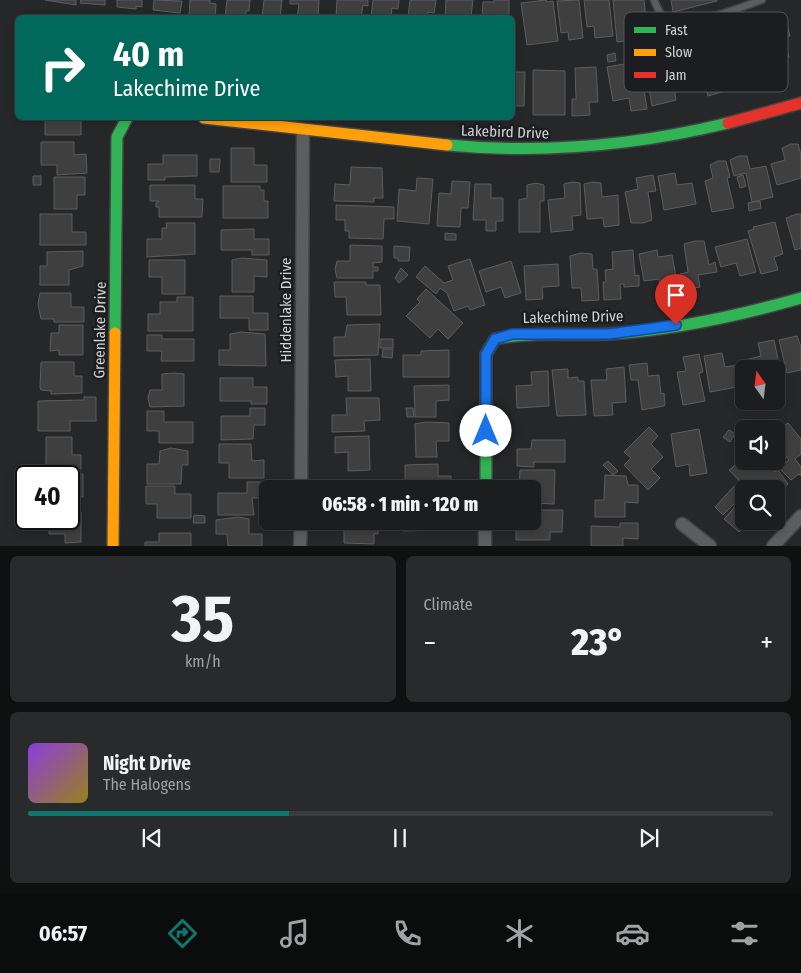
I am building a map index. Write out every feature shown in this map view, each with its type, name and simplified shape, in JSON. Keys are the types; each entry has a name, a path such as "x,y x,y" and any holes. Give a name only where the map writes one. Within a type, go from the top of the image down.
{"street":[{"name":"Lakebird Drive","path":"218,120 303,132 481,148 543,150 623,144 719,127 801,103"},
{"name":"Greenlake Drive","path":"113,546 117,136 122,123 126,120"},
{"name":"Hiddenlake Drive","path":"301,480 303,132"},
{"name":"Lakechime Drive","path":"486,480 486,354 495,339 512,334 609,334 657,328 753,313 801,298"},
{"path":"773,546 801,516"},
{"path":"682,524 710,546"},
{"path":"300,530 300,546"},
{"path":"485,530 485,546"}],"lane":[{"path":"654,0 659,12"},
{"path":"724,12 762,0"}],"building":[{"path":"45,0 76,0 76,5"},
{"path":"81,0 105,0 105,5 80,3"},
{"path":"117,0 142,0 142,7 136,6 136,9 117,7"},
{"path":"154,0 182,1 180,13 153,10"},
{"path":"190,0 210,0 210,3 216,4 215,15 189,15"},
{"path":"227,0 250,0 249,11 246,11 245,15 225,15"},
{"path":"264,0 282,0 280,15 262,15"},
{"path":"290,0 319,0 318,15 297,15 299,4 290,4"},
{"path":"337,0 368,0 368,6 363,5 361,15 336,15"},
{"path":"373,0 399,0 398,9 392,8 391,15 371,15"},
{"path":"410,0 436,0 434,13 408,15"},
{"path":"446,0 473,0 471,15 445,15"},
{"path":"494,0 509,0 509,15 482,15 483,2 494,2"},
{"path":"546,0 547,2 553,1 558,41 527,45 521,3"},
{"path":"579,0 583,38 569,40 568,32 561,33 557,1"},
{"path":"584,0 609,0 613,36 595,38 594,26 587,27"},
{"path":"613,0 644,0 645,12 624,12 624,41 617,42"},
{"path":"671,0 717,0 717,1 673,12"},
{"path":"615,53 616,61 608,62 607,55"},
{"path":"624,64 624,92 644,92 647,109 631,111 629,98 613,101 607,67"},
{"path":"596,67 598,102 589,102 590,115 572,116 572,99 576,99 575,68"},
{"path":"533,70 565,71 565,115 533,115"},
{"path":"515,72 525,72 524,106 515,106"},
{"path":"650,92 675,92 676,100 652,106"},
{"path":"707,92 722,92 708,96"},
{"path":"45,120 81,120 81,135 45,135"},
{"path":"41,142 74,142 74,155 86,154 87,173 57,175 57,165 41,165"},
{"path":"791,144 798,144 801,155 801,178 777,185 771,164 785,160 782,148"},
{"path":"231,148 254,148 254,165 267,165 267,182 231,182"},
{"path":"163,155 197,155 197,176 165,177 165,180 148,180 148,164 163,164"},
{"path":"738,156 747,156 750,169 766,166 773,197 752,202 746,173 734,176 730,160"},
{"path":"210,159 220,159 219,172 210,172"},
{"path":"718,161 726,161 730,177 727,178 734,208 712,212 705,181 713,178 710,165"},
{"path":"351,167 382,168 383,198 374,198 374,202 334,201 335,184 350,185"},
{"path":"675,173 677,185 692,183 696,204 664,210 658,176"},
{"path":"653,175 656,191 648,192 652,220 643,223 631,223 625,192 638,189 636,178"},
{"path":"743,175 746,186 740,188 737,177"},
{"path":"33,176 41,176 41,185 33,185"},
{"path":"54,177 85,177 85,195 77,195 77,209 54,209"},
{"path":"417,178 433,179 429,224 397,221 399,189 416,191"},
{"path":"452,181 470,182 468,208 461,208 460,227 437,226 439,193 451,194"},
{"path":"536,183 544,185 544,201 540,201 540,232 519,232 519,200 527,198 527,185"},
{"path":"580,183 581,215 572,216 573,230 551,232 548,200 565,198 564,184"},
{"path":"601,183 602,197 618,195 619,225 604,227 603,218 587,219 584,184"},
{"path":"475,184 491,184 491,198 503,198 503,221 496,221 496,231 486,231 486,220 473,220"},
{"path":"150,185 195,185 195,199 203,199 202,217 159,217 159,207 156,207 156,203 159,201 150,201"},
{"path":"223,186 260,186 260,190 264,190 264,201 268,201 268,218 223,218"},
{"path":"760,201 761,208 749,211 748,203"},
{"path":"336,205 394,207 394,219 384,219 383,239 349,238 349,231 345,231 345,220 336,220"},
{"path":"40,214 72,214 72,232 86,232 86,245 40,245"},
{"path":"801,214 801,248 795,250 786,218"},
{"path":"775,222 783,254 774,257 778,270 761,274 748,231 754,229 753,227"},
{"path":"166,223 195,223 195,254 147,257 147,239 162,239 162,228 167,228"},
{"path":"254,229 254,239 269,239 269,255 252,255 252,250 221,250 221,230"},
{"path":"445,233 456,234 456,240 445,240"},
{"path":"747,239 756,272 740,276 736,263 721,267 715,247"},
{"path":"704,241 709,265 715,262 717,272 698,275 700,287 683,290 680,274 688,272 684,244"},
{"path":"350,245 382,246 382,262 373,263 373,267 378,267 378,271 373,271 373,278 337,278 335,269 337,261 350,261"},
{"path":"394,246 410,247 409,261 398,261 398,258 394,258"},
{"path":"633,250 635,276 639,275 639,286 624,287 624,284 620,284 621,299 604,300 603,282 606,282 605,270 613,269 612,252"},
{"path":"657,250 658,257 672,255 678,288 661,291 659,279 644,281 639,254"},
{"path":"83,251 83,266 69,270 69,285 40,285 40,266 47,266 47,252"},
{"path":"581,253 592,254 593,269 597,269 599,300 582,301 581,288 572,288 570,256"},
{"path":"242,258 267,260 267,277 254,276 254,292 232,292 232,260"},
{"path":"470,259 485,305 470,310 468,306 454,311 447,293 440,288 436,294 416,277 425,266 444,283 453,280 448,266"},
{"path":"149,260 185,260 185,294 162,294 162,277 149,277"},
{"path":"511,261 521,293 505,298 501,287 486,292 479,271"},
{"path":"558,264 559,286 542,287 543,299 526,300 524,266"},
{"path":"401,268 408,275 399,283 395,278"},
{"path":"334,282 366,282 366,285 380,285 381,315 347,315 346,297 335,297"},
{"path":"426,289 463,323 448,339 438,329 430,338 406,316 420,302 417,299"},
{"path":"40,293 71,293 71,307 84,307 84,322 54,322 54,319 41,319 38,304"},
{"path":"220,296 253,296 253,313 268,313 268,330 249,330 249,318 220,318"},
{"path":"177,297 193,297 193,331 148,331 148,314 160,314 160,302 177,302"},
{"path":"380,324 378,355 334,356 334,337 345,337 347,325"},
{"path":"59,325 83,325 83,355 59,355 59,350 50,351 51,333 59,333"},
{"path":"241,332 265,334 266,366 219,365 219,350 230,350 230,334"},
{"path":"147,335 162,335 162,339 194,339 194,361 161,361 162,351 147,351"},
{"path":"797,336 801,347 801,370 787,373 779,340"},
{"path":"380,339 393,339 393,348 380,348"},
{"path":"774,340 778,360 745,360 761,356 758,343"},
{"path":"383,349 393,349 392,358 382,357"},
{"path":"449,350 449,377 403,377 403,355 421,355 421,351"},
{"path":"722,353 725,367 735,365 735,387 710,392 704,356"},
{"path":"699,354 703,372 699,373 705,401 683,405 677,372 686,371 683,357"},
{"path":"370,359 371,391 348,391 348,376 336,377 335,360"},
{"path":"41,362 74,362 74,376 82,376 82,393 51,394 51,391 41,390"},
{"path":"647,363 648,376 659,375 661,394 664,393 665,404 664,406 642,410 638,380 631,380 629,365"},
{"path":"624,367 626,402 612,403 613,415 594,416 591,380 607,380 606,369"},
{"path":"568,369 568,378 578,377 578,381 584,381 586,415 557,416 552,370"},
{"path":"548,371 549,406 517,408 516,386 532,385 531,372"},
{"path":"162,374 184,374 184,406 150,407 148,398 150,390 162,390"},
{"path":"220,378 253,378 253,387 267,387 267,404 251,404 251,401 220,401"},
{"path":"449,385 449,400 436,401 436,417 415,417 414,386"},
{"path":"84,397 96,397 96,421 70,421 70,431 38,431 38,401 84,400"},
{"path":"346,398 379,398 380,420 364,421 365,431 332,432 332,415 347,415"},
{"path":"250,408 265,408 265,425 254,425 253,439 221,440 221,416 250,416"},
{"path":"406,408 413,408 414,417 407,417"},
{"path":"147,411 164,411 164,422 193,422 193,443 159,443 159,431 147,431"},
{"path":"426,422 449,423 449,441 436,441 437,457 416,457 415,424"},
{"path":"788,423 801,439 801,454 795,459 801,467 801,476 799,474 791,480 781,470 785,470 785,463 789,460 785,455 785,425"},
{"path":"649,427 658,436 651,444 663,457 651,469 660,478 648,490 624,465 631,458 624,452"},
{"path":"699,429 707,473 690,476 689,464 676,467 671,434"},
{"path":"729,430 735,434 730,442 723,437"},
{"path":"369,436 370,470 348,471 348,452 335,453 335,437"},
{"path":"46,437 72,437 72,455 81,455 81,469 80,465 46,465"},
{"path":"532,440 565,440 565,462 534,462 534,467 517,466 517,449 531,449"},
{"path":"219,444 251,444 252,461 264,460 264,478 229,478 229,463 219,463"},
{"path":"171,448 188,451 188,465 182,465 181,484 147,484 147,464 159,464 160,451"},
{"path":"608,461 618,471 613,475 603,465"},
{"path":"438,464 438,476 451,476 451,480 405,480 405,465"},
{"path":"735,465 735,470 772,470 774,472 778,470 788,484 785,486 785,480 738,480 729,470"},
{"path":"520,470 555,470 554,504 541,503 541,480 519,480"},
{"path":"80,474 83,474 83,497 80,497"},
{"path":"605,475 626,476 628,485 638,485 638,503 625,502 625,517 595,517 595,500 604,500"},
{"path":"247,482 259,482 259,498 252,498 254,515 218,515 218,493 247,493"},
{"path":"735,485 735,503 723,515 715,507"},
{"path":"146,486 175,486 175,494 191,494 191,518 157,518 157,504 146,504"},
{"path":"735,506 735,529 724,519"},
{"path":"541,510 563,510 562,532 550,532 550,540 516,540 516,530 541,530"},
{"path":"81,512 81,542 65,543 65,534 49,534 49,530 80,530"},
{"path":"194,515 205,516 205,523 193,523"},
{"path":"238,517 249,519 249,534 262,534 262,546 228,546 227,534 216,534 216,520"},
{"path":"620,523 638,523 638,539 623,538 623,546 591,546 591,526 620,527"},
{"path":"344,530 378,530 378,534 374,534 374,544 344,543"},
{"path":"403,530 449,530 403,531"},
{"path":"159,533 191,533 191,546 145,546 145,542 159,542"}],"traffic: fast":[{"path":"115,333 117,137 126,120"},
{"path":"447,145 518,149 588,146 658,137 728,123"},
{"path":"486,480 486,354 495,339 538,334 609,334 682,326 754,311 801,298"}],"traffic: slow":[{"path":"222,120 447,145"},
{"path":"113,546 115,333"}],"traffic: jam":[{"path":"728,123 801,103"}],"route":[{"path":"486,431 486,354 495,339 512,334 609,334 676,325"}]}
